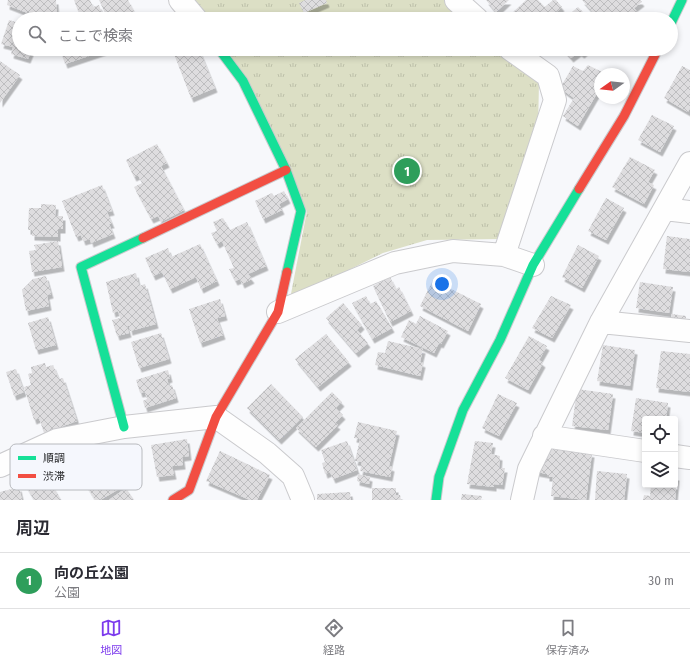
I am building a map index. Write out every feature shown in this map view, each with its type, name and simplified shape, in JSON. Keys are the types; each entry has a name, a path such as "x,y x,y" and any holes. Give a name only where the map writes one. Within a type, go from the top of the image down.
{"street":[{"path":"180,0 190,12"},
{"path":"456,0 469,12"},
{"path":"676,12 682,0"},
{"path":"173,500 188,490 216,417 278,312 301,211 286,170 243,81 224,56"},
{"path":"504,255 555,100 548,76 520,56"},
{"path":"436,500 439,477 463,410 500,340 533,265 624,116 654,56"},
{"path":"522,500 529,469 600,322 690,163"},
{"path":"124,427 81,267 286,170"},
{"path":"665,209 690,212"},
{"path":"278,312 395,263 453,252 504,255 533,265"},
{"path":"600,322 690,331"},
{"path":"48,444 57,440 124,427 216,417 267,453 293,476 303,500"},
{"path":"544,436 642,451"},
{"path":"678,456 690,458"},
{"path":"0,466 10,461"}],"green space":[{"path":"183,0 447,0 461,12 193,12"},
{"path":"227,56 511,56 539,82 538,130 503,239 427,240 383,253 290,299 307,211"}],"building":[{"path":"8,0 56,0 57,12 25,12 7,5"},
{"path":"74,0 90,0 93,7 99,5 102,12 78,12"},
{"path":"99,0 128,0 134,12 105,12"},
{"path":"305,0 326,0 327,3 304,12 299,3"},
{"path":"486,0 509,0 496,12"},
{"path":"526,0 538,0 545,7 553,0 556,0 562,7 556,12 513,12"},
{"path":"582,0 640,0 642,2 634,8 637,12 593,12"},
{"path":"578,7 583,12 572,12"},
{"path":"9,20 12,21 12,47 1,44"},
{"path":"18,56 29,56 28,59"},
{"path":"62,56 89,56 65,64"},
{"path":"175,56 202,56 215,88 191,98"},
{"path":"0,61 20,75 0,103"},
{"path":"588,65 594,68 594,98 578,126 563,116 574,98 560,88 573,66 583,71"},
{"path":"682,66 690,70 690,108 688,112 664,98"},
{"path":"652,115 674,126 660,152 638,140"},
{"path":"157,144 167,163 161,166 184,210 161,222 158,216 151,219 134,187 142,183 138,175 134,177 126,160"},
{"path":"630,157 655,170 648,182 654,185 644,204 612,187"},
{"path":"102,185 112,211 107,212 112,224 109,224 113,234 91,243 90,239 83,241 81,235 76,237 62,201"},
{"path":"284,191 288,199 279,204 282,210 263,219 255,201 272,193 274,196"},
{"path":"606,198 624,208 606,240 588,231"},
{"path":"41,204 56,205 55,216 63,216 63,229 58,229 58,237 32,236 32,230 28,230 29,208 41,208"},
{"path":"223,218 230,230 247,222 266,266 248,274 252,279 242,284 240,279 235,281 229,269 234,268 222,241 217,244 211,233 217,231 213,222"},
{"path":"667,236 690,239 690,272 663,269"},
{"path":"58,241 62,267 32,272 29,251 36,250 34,245"},
{"path":"200,244 217,281 201,289 196,277 170,289 162,272 153,276 145,258 168,248 171,257"},
{"path":"578,245 599,256 582,288 562,277"},
{"path":"136,273 139,286 145,284 156,324 130,331 129,326 127,326 129,333 117,336 112,320 120,318 118,311 113,313 106,282"},
{"path":"46,276 51,294 47,295 49,306 26,311 22,290 33,279"},
{"path":"390,277 396,289 399,287 411,311 390,322 373,286"},
{"path":"433,280 481,304 468,331 420,306"},
{"path":"640,282 673,287 669,313 636,308"},
{"path":"366,296 370,304 376,301 392,328 372,339 352,303"},
{"path":"551,296 571,305 552,338 532,328"},
{"path":"220,299 225,316 217,318 223,335 200,343 189,309"},
{"path":"343,303 362,325 357,330 368,343 356,353 326,318"},
{"path":"672,314 686,316 685,328 670,327"},
{"path":"420,316 448,331 434,353 401,337 409,320 416,324"},
{"path":"48,317 56,345 36,350 28,323"},
{"path":"161,333 169,359 139,368 131,342"},
{"path":"326,334 349,362 318,387 295,359"},
{"path":"529,336 547,346 539,360 543,363 528,390 505,378"},
{"path":"388,341 423,349 420,362 423,363 420,376 375,365 378,352 385,353"},
{"path":"603,345 635,350 630,386 597,381"},
{"path":"661,351 690,354 690,392 656,388"},
{"path":"45,363 46,367 53,365 59,379 63,378 77,421 44,433 39,418 34,420 24,387 31,385 28,374 32,373 31,367"},
{"path":"16,369 24,392 14,396 6,372"},
{"path":"168,370 170,378 167,379 169,386 172,385 176,398 145,408 143,401 147,399 145,392 140,393 136,380"},
{"path":"271,384 303,417 279,440 247,408"},
{"path":"577,389 613,394 608,430 572,426"},
{"path":"332,392 342,402 336,408 343,415 335,423 338,425 316,447 296,428"},
{"path":"498,394 517,403 499,436 482,428"},
{"path":"636,398 668,403 666,416 642,416 642,433 631,431"},
{"path":"358,422 397,431 389,466 392,467 390,477 360,471 362,462 355,461 360,439 354,438"},
{"path":"187,439 189,456 182,457 183,465 172,466 174,475 157,477 151,445"},
{"path":"347,441 357,470 333,479 330,472 325,474 322,463 325,462 321,450"},
{"path":"475,441 493,443 491,454 500,456 499,468 505,468 502,485 494,484 494,487 467,484"},
{"path":"550,448 592,453 586,500 551,496 553,477 547,477 547,474 536,472 538,455 549,456"},
{"path":"220,451 270,475 257,500 250,500 206,481"},
{"path":"597,471 627,474 624,500 595,500"},
{"path":"358,474 370,477 369,484 357,481"},
{"path":"372,488 396,488 396,495 400,495 401,500 372,500"},
{"path":"651,488 676,488 675,500 643,500 644,495 650,496"},
{"path":"10,489 20,490 22,500 0,500 0,492"},
{"path":"28,490 55,490 61,500 34,500"},
{"path":"89,490 117,490 100,500 95,500"},
{"path":"123,490 127,490 134,500 109,500"},
{"path":"350,492 351,500 317,500 317,494"},
{"path":"462,494 482,496 481,500 461,500"}],"traffic: fast":[{"path":"676,12 682,0"},
{"path":"224,56 243,81 286,170 301,211 287,272"},
{"path":"436,500 439,477 463,410 500,340 533,265 579,189"},
{"path":"124,427 81,267 143,238"}],"traffic: jam":[{"path":"579,189 624,116 654,56"},
{"path":"143,238 286,170"},
{"path":"173,500 189,490 216,417 278,312 287,272"}],"place":[{"name":"向の丘公園","path":"407,171"}]}
